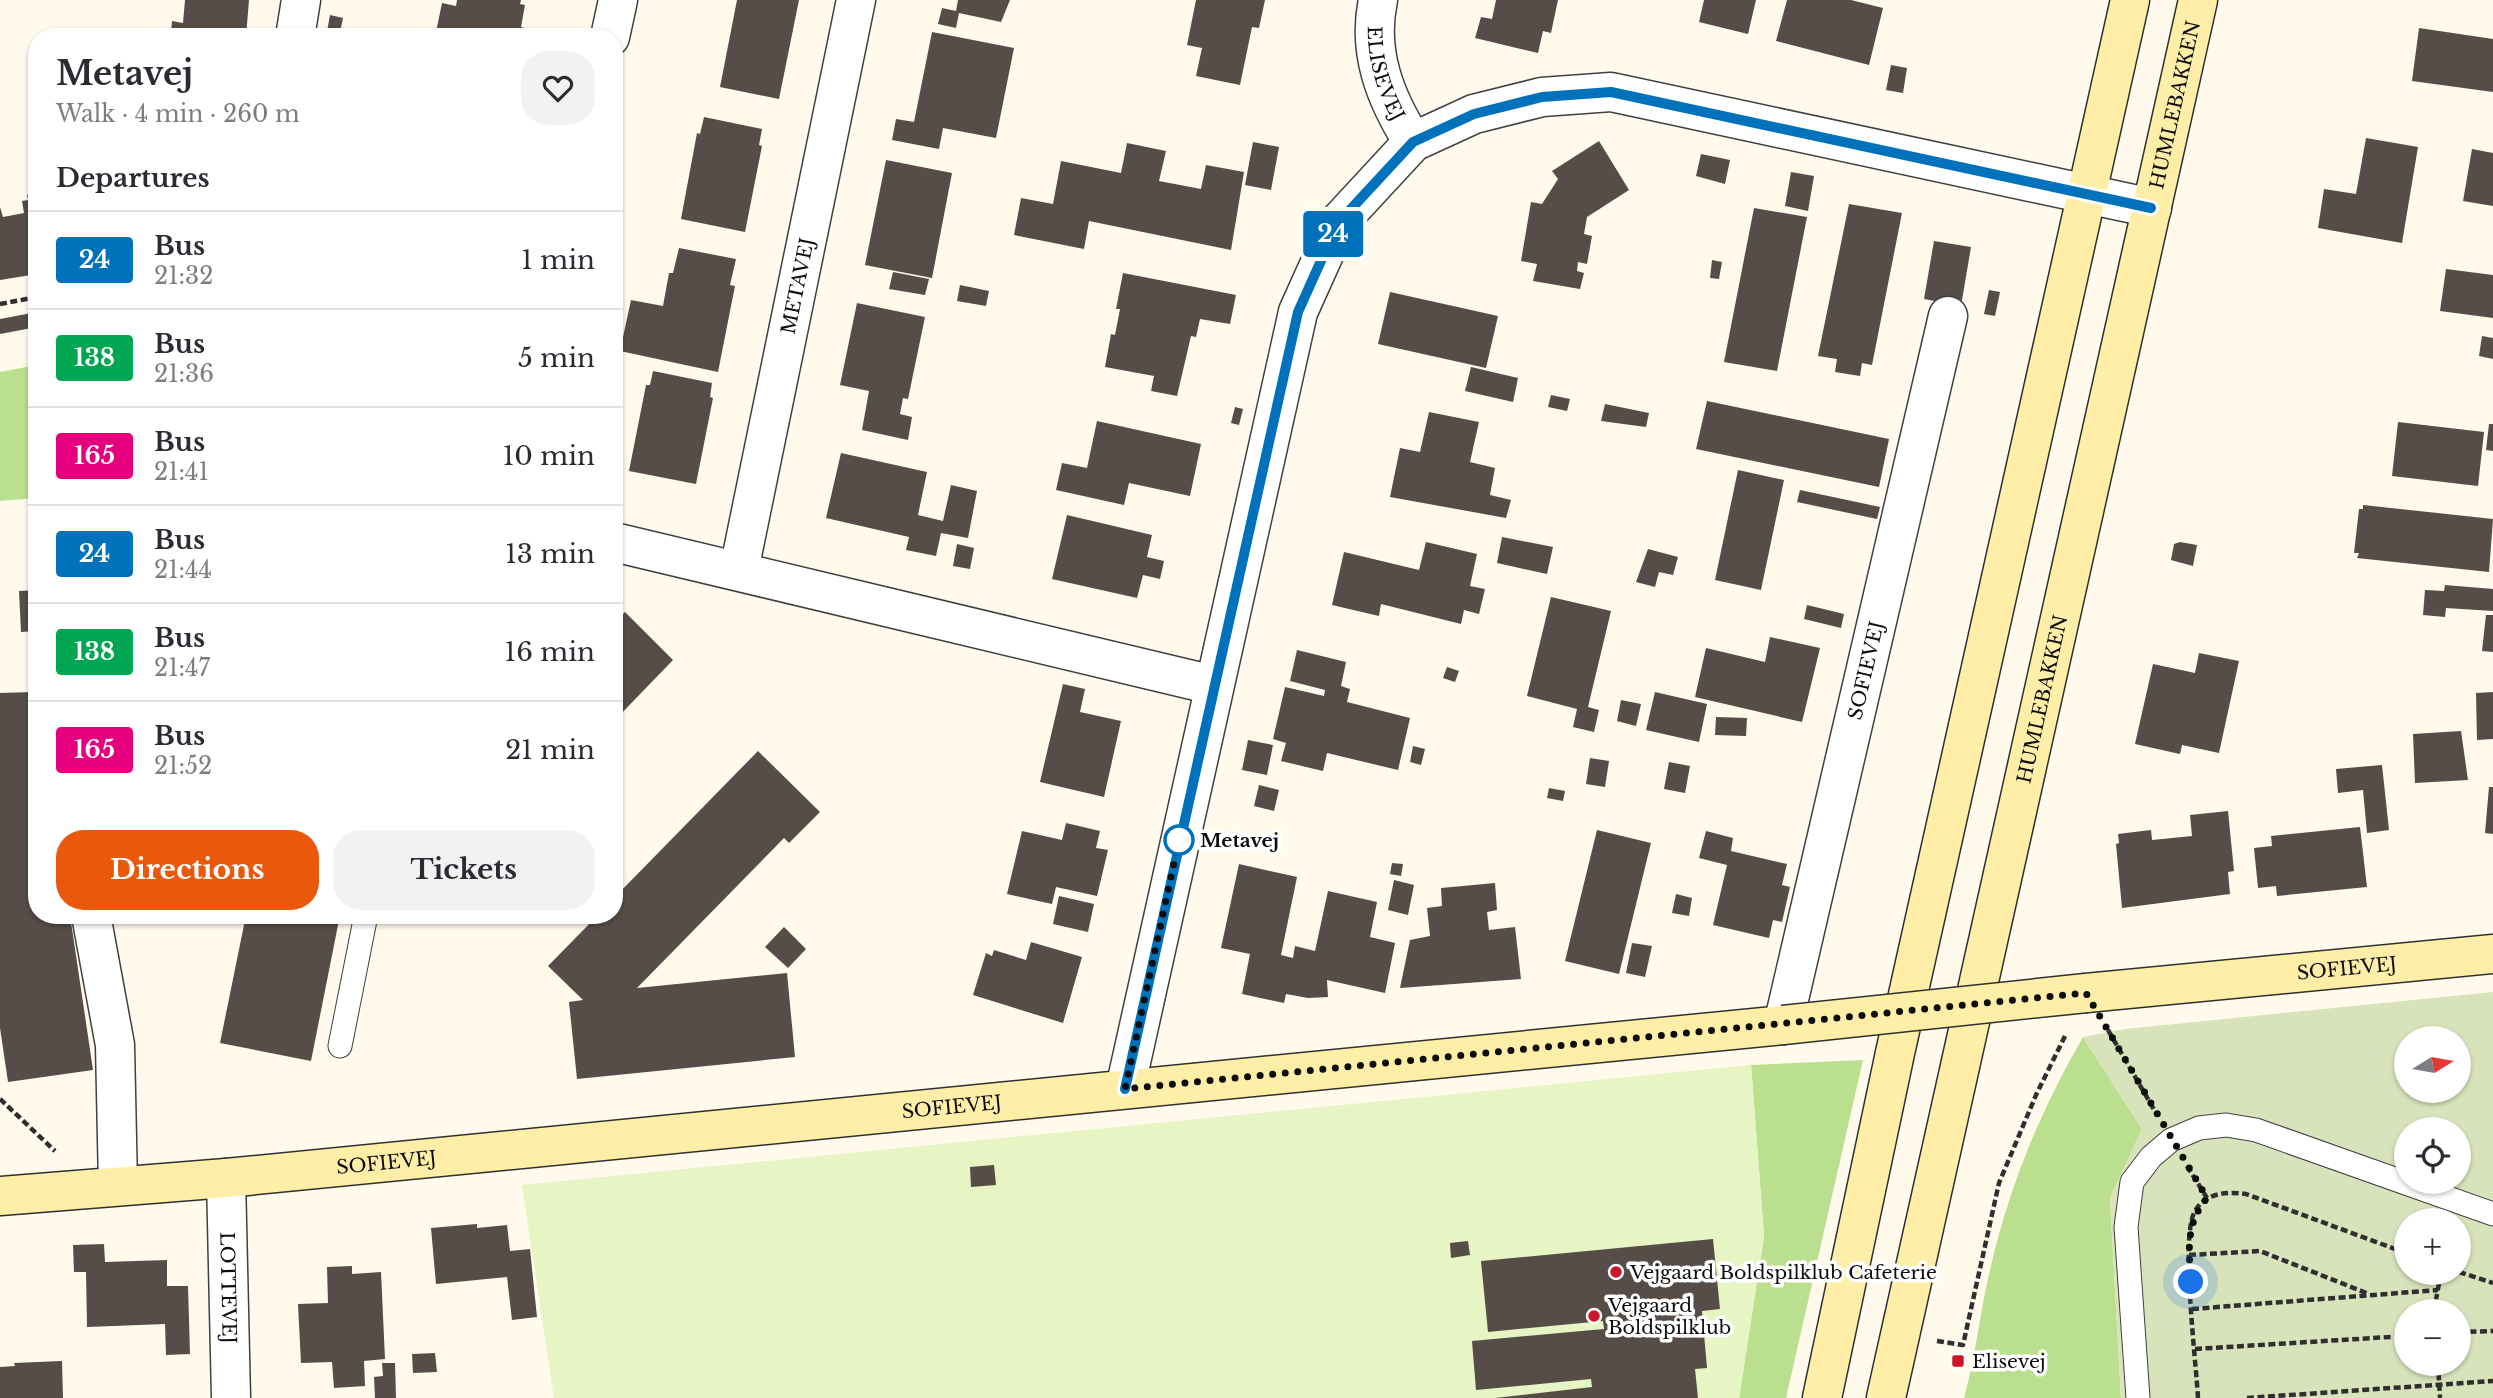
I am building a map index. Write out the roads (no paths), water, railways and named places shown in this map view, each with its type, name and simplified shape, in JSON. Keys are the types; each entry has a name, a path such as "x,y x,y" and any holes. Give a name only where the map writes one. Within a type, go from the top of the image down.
{"street":[{"path":"296,28 301,0"},
{"path":"612,28 618,0"},
{"name":"METAVEJ","path":"738,570 856,0"},
{"name":"ELISEVEJ","path":"1378,0 1373,24 1381,82 1413,142"},
{"path":"1822,1398 1895,1053 2130,0"},
{"name":"HUMLEBAKKEN","path":"1886,1398 2198,0"},
{"name":"ELISEVEJ","path":"1125,1089 1298,312 1338,223 1413,142 1474,114 1542,97 1611,92 2151,208"},
{"name":"SOFIEVEJ","path":"1783,1025 1948,316"},
{"path":"623,544 1213,685"},
{"path":"93,924 115,1045 118,1186"},
{"name":"SOFIEVEJ","path":"0,1196 226,1178 2493,954"},
{"name":"LOTTEVEJ","path":"226,1178 231,1398"}],"lane":[{"path":"340,1046 364,924"},
{"path":"2138,1398 2126,1227 2132,1182 2151,1157 2171,1140 2199,1128 2226,1125 2256,1130 2493,1214"}],"place":[{"name":"Metavej","path":"1179,840"},
{"name":"Vejgaard Boldspilklub Cafeterie","path":"1616,1272"},
{"name":"Vejgaard Boldspilklub","path":"1594,1316"},
{"name":"Elisevej","path":"1958,1361"}]}
